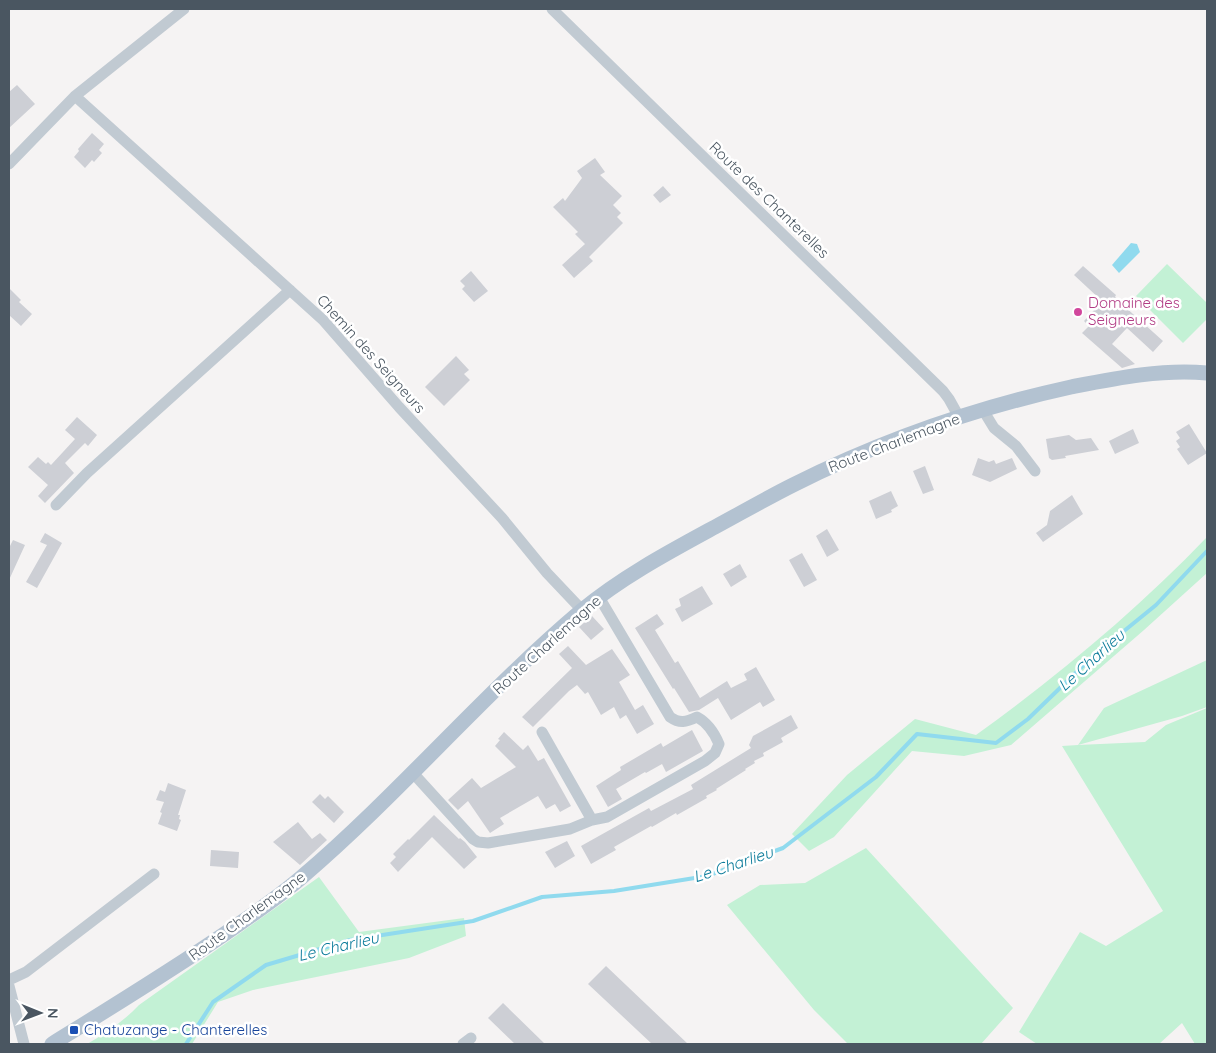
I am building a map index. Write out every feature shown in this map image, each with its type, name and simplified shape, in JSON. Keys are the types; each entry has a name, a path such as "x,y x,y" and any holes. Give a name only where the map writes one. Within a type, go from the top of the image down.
{"main road":[{"name":"Route Charlemagne","path":"52,1044 193,956 301,878 359,826 544,644 599,597 658,558 794,484 901,437 959,417 1063,389 1136,375 1164,372 1207,373"}],"street":[{"path":"9,164 75,96 184,9"},
{"name":"Route des Chanterelles","path":"552,9 943,391 959,417"},
{"name":"Chemin des Seigneurs","path":"75,96 323,320 399,407 502,518 547,573 582,610"},
{"path":"56,505 87,474 290,290"},
{"path":"983,410 994,428 1016,446 1035,471"},
{"path":"412,773 478,842 488,843 570,829 592,820 607,817 705,761 715,753 719,744 706,722 697,718 687,722 678,722 670,717 599,597"},
{"path":"542,732 592,820"},
{"path":"9,980 26,972 154,874"},
{"path":"9,986 24,1044"}],"green space":[{"path":"1167,264 1207,303 1207,319 1183,343 1136,296"},
{"path":"1207,537 1207,573 1011,745 964,756 912,751 834,837 809,851 792,834 847,775 915,719 976,735 1037,690 1096,641 1181,564"},
{"path":"1207,660 1207,707 1182,716 1078,745 1104,708"},
{"path":"1207,708 1207,1044 1195,1044 1182,1023 1159,1044 1037,1044 1019,1032 1080,932 1106,946 1163,911 1062,746 1145,742 1166,725"},
{"path":"866,848 1013,1008 981,1044 848,1044 814,1010 727,905 760,885 805,883"},
{"path":"319,877 359,932 464,918 466,936 409,958 253,990 218,1002 192,1044 87,1044 115,1026 139,1005"}],"water":[{"path":"1131,243 1137,244 1140,252 1119,273 1112,265"}],"building":[{"path":"17,85 35,104 9,128 9,92"},
{"path":"92,133 104,144 99,150 102,153 85,168 74,157 79,151 78,149"},
{"path":"595,158 605,172 600,175 622,196 613,205 621,213 617,217 623,223 589,257 593,261 574,278 562,265 585,244 575,234 578,232 553,207 563,198 565,201 582,178 577,171"},
{"path":"663,186 671,195 660,203 653,195"},
{"path":"1083,266 1163,341 1153,352 1127,328 1112,344 1135,364 1122,368 1082,333 1089,326 1084,321 1102,301 1074,275"},
{"path":"471,271 488,291 474,302 462,289 465,286 460,281"},
{"path":"9,288 21,300 19,302 32,314 21,326 9,315"},
{"path":"456,356 469,370 464,374 470,380 444,406 425,387"},
{"path":"77,417 97,435 88,446 85,443 65,463 74,473 45,503 38,496 48,485 28,467 38,457 46,464 48,462 51,465 75,439 65,430"},
{"path":"1189,424 1207,453 1188,465 1177,449 1180,447 1176,441 1180,438 1176,432"},
{"path":"1133,429 1139,443 1115,454 1109,441"},
{"path":"1069,435 1076,440 1091,438 1099,450 1065,456 1066,458 1052,460 1049,458 1046,439"},
{"path":"978,458 989,462 994,460 996,464 1012,458 1017,469 990,482 972,475"},
{"path":"925,466 934,490 923,494 913,471"},
{"path":"891,491 898,506 891,510 892,512 876,519 869,501"},
{"path":"1072,495 1083,514 1043,542 1036,533 1047,525 1050,511"},
{"path":"827,529 839,550 827,557 816,536"},
{"path":"45,533 62,543 37,588 26,582 47,545 40,542"},
{"path":"13,540 25,545 9,580 9,548"},
{"path":"802,553 817,580 804,587 789,560"},
{"path":"740,564 747,577 731,587 723,574"},
{"path":"702,586 713,604 682,622 675,609 681,606 679,599"},
{"path":"657,614 664,624 655,630 675,663 678,661 700,698 727,681 731,688 747,680 744,674 756,667 775,700 763,707 760,702 731,720 718,698 699,710 689,712 635,628"},
{"path":"592,616 604,629 591,640 579,627"},
{"path":"568,646 586,665 612,649 630,675 619,682 635,710 643,705 654,724 637,734 626,715 620,719 614,707 601,715 588,692 585,694 577,685 533,727 522,717 572,668 559,654"},
{"path":"791,715 798,728 781,738 783,742 763,753 764,756 754,761 755,763 746,770 706,796 707,798 614,847 616,850 591,864 581,846 649,808 651,811 693,789 691,785 751,748 749,745 753,736"},
{"path":"692,730 703,751 666,772 662,764 616,789 622,799 608,807 596,786 621,770 620,767 661,743 663,747"},
{"path":"504,732 523,750 528,745 538,761 544,758 571,806 560,812 555,804 546,809 538,796 500,818 504,824 490,833 468,801 458,810 448,800 472,778 481,788 516,767 495,746"},
{"path":"168,783 186,790 178,815 180,815 179,819 181,820 177,831 158,824 164,802 156,800 160,790 165,792"},
{"path":"320,794 325,799 328,796 344,812 334,823 312,802"},
{"path":"434,815 459,839 465,842 477,857 464,869 432,837 398,872 390,863 396,857 393,854"},
{"path":"298,822 312,839 320,833 327,840 300,865 273,842"},
{"path":"567,841 575,856 555,868 545,852"},
{"path":"211,850 239,852 238,868 210,866"},
{"path":"606,966 688,1044 652,1044 588,984"},
{"path":"503,1003 545,1044 515,1044 488,1018"}],"waterway":[{"name":"Le Charlieu","path":"186,1044 213,1002 266,965 350,940 473,921 542,897 614,891 707,876 783,848 876,777 917,734 996,743 1028,719 1092,657 1156,605 1207,551"}],"place":[{"name":"Domaine des Seigneurs","path":"1078,312"},
{"name":"Chatuzange - Chanterelles","path":"74,1030"}]}
